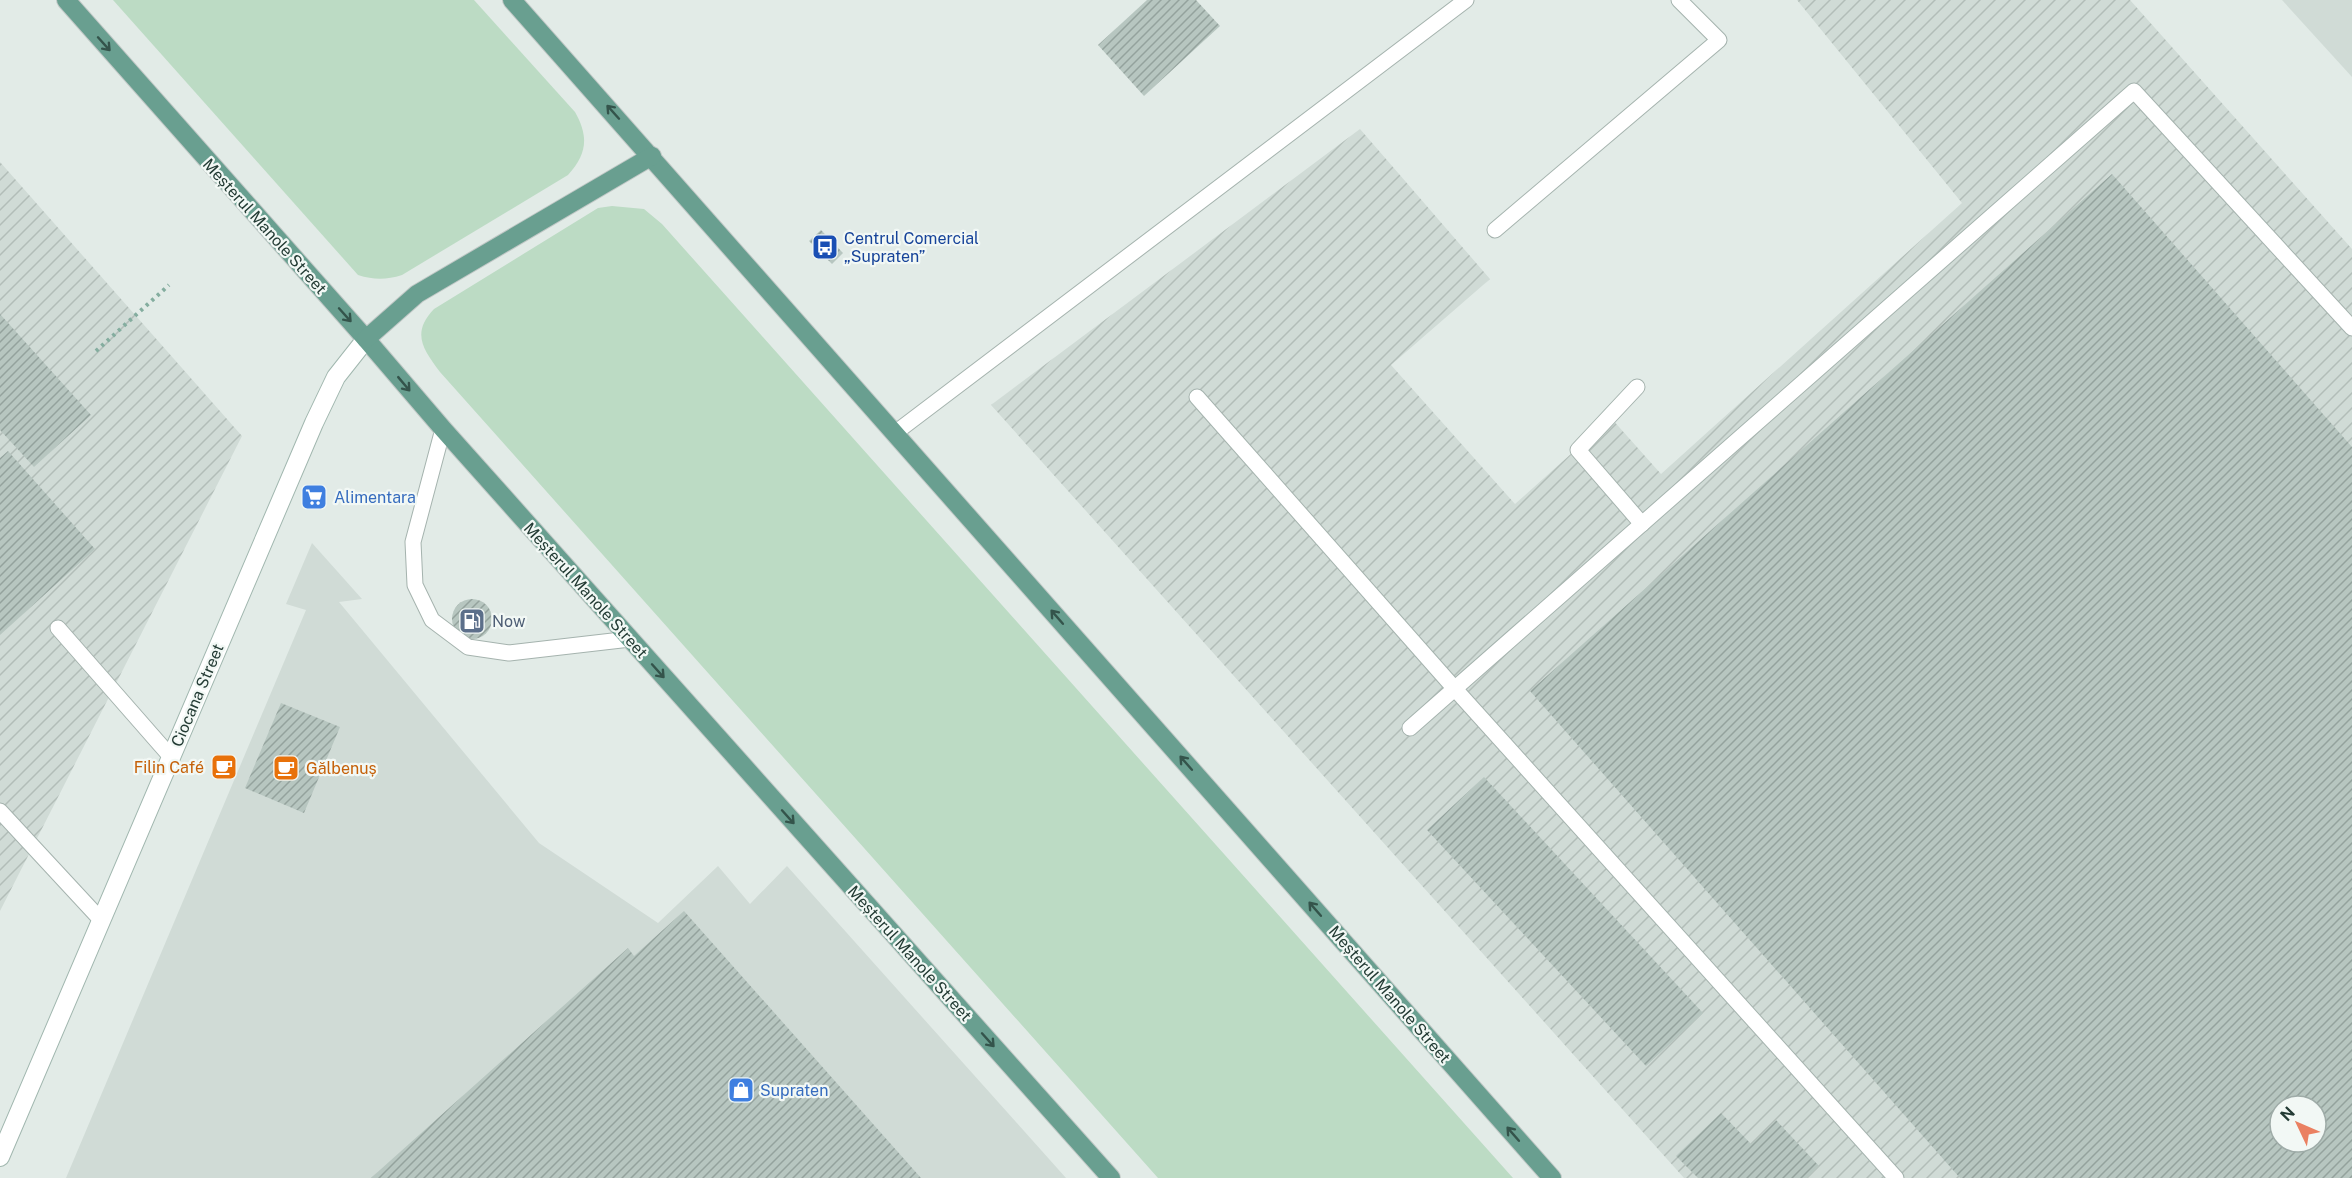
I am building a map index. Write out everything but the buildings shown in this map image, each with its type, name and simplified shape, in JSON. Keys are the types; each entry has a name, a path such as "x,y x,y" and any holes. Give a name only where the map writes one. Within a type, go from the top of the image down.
{"main road":[{"name":"Meșterul Manole Street","path":"66,0 443,429 1111,1178"},
{"name":"Meșterul Manole Street","path":"513,0 1552,1178"},
{"path":"366,339 417,294 652,156"}],"street":[{"name":"Ciocana Street","path":"0,1157 314,423 336,377 366,339"}],"lane":[{"path":"895,433 1466,0"},
{"path":"1495,230 1719,40 1679,0"},
{"path":"1410,728 2134,91 2352,328"},
{"path":"1637,387 1578,450 1642,525"},
{"path":"1197,397 1455,690 1896,1178"},
{"path":"443,429 413,542 415,585 432,620 468,647 509,653 630,639"},
{"path":"58,628 171,757"},
{"path":"0,811 101,920"}],"path":[{"path":"96,351 169,285"}],"shaded area":[{"path":"1797,0 2130,0 2352,249 2352,1178 1684,1178 991,405 1360,129 1490,279 1391,365 1515,504 1611,418 1661,474 1962,203"},
{"path":"2282,0 2352,0 2352,77"},
{"path":"0,162 242,436 0,911"},
{"path":"312,543 362,599 339,602 539,843 658,923 718,866 750,904 787,866 1066,1178 66,1178 306,610 286,604"}],"green space":[{"path":"113,0 474,0 575,112 584,137 582,152 568,175 402,275 380,279 358,275"},
{"path":"612,206 644,209 662,224 1513,1178 1158,1178 440,372 429,356 421,333 427,318 434,309 598,208"}],"place":[{"name":"Centrul Comercial „Supraten”","path":"825,247"},
{"name":"Alimentara","path":"314,497"},
{"name":"Now","path":"472,621"},
{"name":"Filin Café","path":"224,767"},
{"name":"Gălbenuș","path":"286,768"},
{"name":"Supraten","path":"741,1090"}]}
